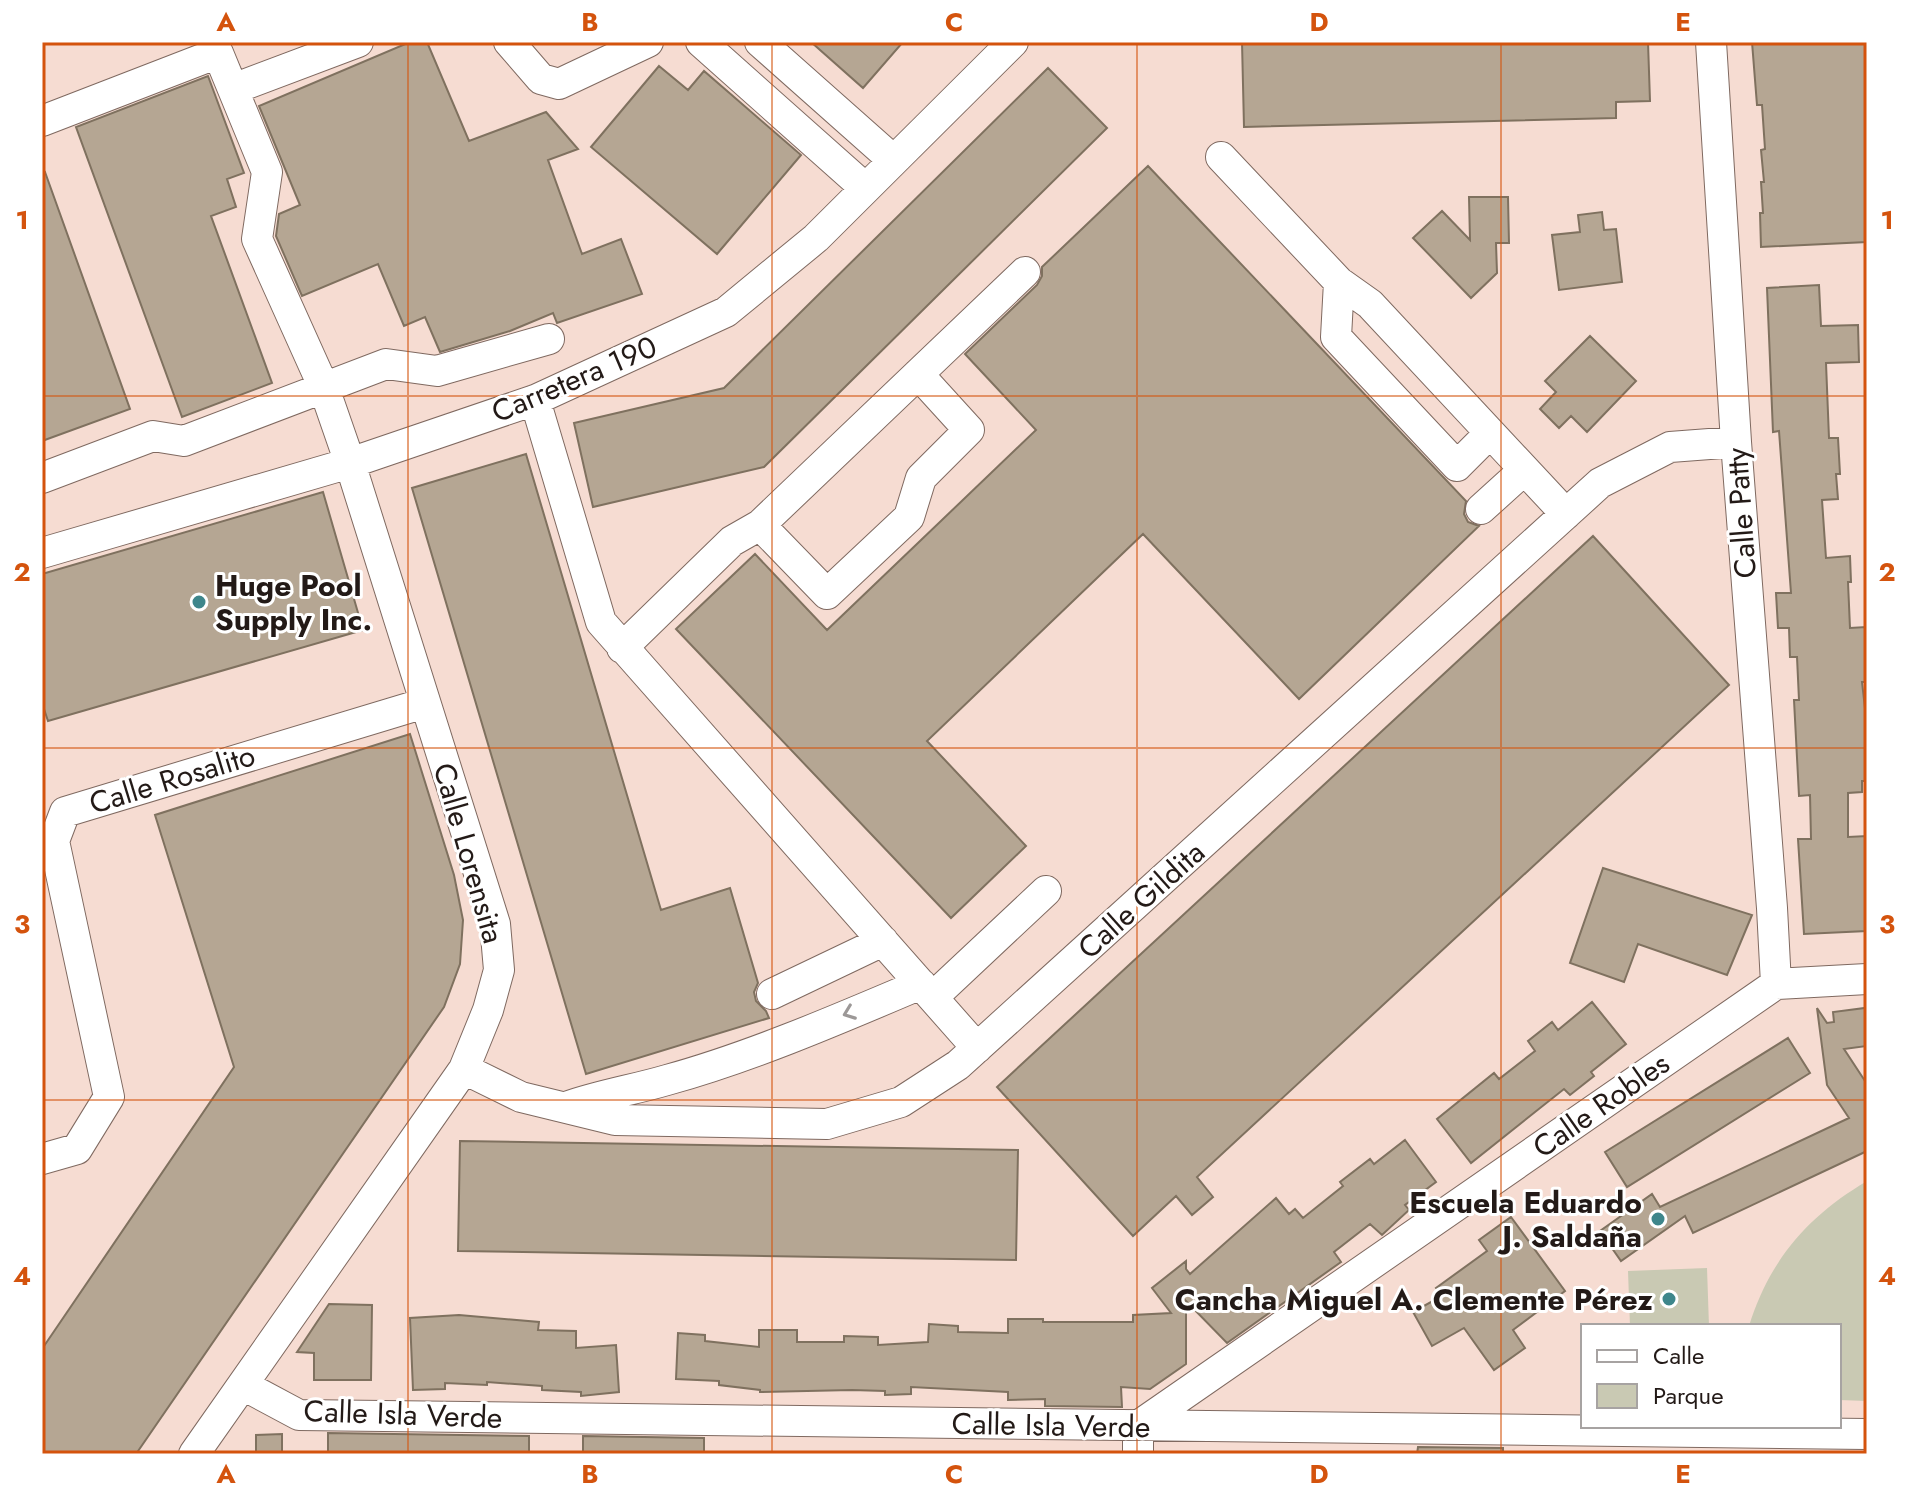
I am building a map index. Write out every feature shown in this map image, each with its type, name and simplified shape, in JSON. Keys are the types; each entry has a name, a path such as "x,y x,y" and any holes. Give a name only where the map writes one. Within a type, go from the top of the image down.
{"street":[{"path":"233,89 358,42"},
{"path":"509,42 541,79 559,84 648,42"},
{"path":"701,42 865,188"},
{"path":"760,42 893,160"},
{"name":"Carretera 190","path":"42,553 350,463 535,400 726,312 816,238 1013,42"},
{"name":"Calle Patty","path":"1711,42 1736,442 1776,984"},
{"name":"Calle Lorensita","path":"42,121 218,53 267,172 257,239 324,388 495,924 499,970 488,1010 464,1069 194,1454"},
{"path":"1221,157 1339,282 1370,304 1566,514"},
{"path":"622,648 732,541 760,525 1025,272"},
{"path":"1339,282 1336,337 1457,466 1490,433"},
{"path":"42,478 153,436 184,441 386,364 437,371 549,339"},
{"path":"760,525 827,594 909,517 921,478 969,430 918,374"},
{"path":"535,400 601,622 977,1048"},
{"name":"Calle Gildita","path":"464,1069 521,1097 615,1120 827,1124 901,1102 958,1065 1600,483 1670,447 1736,442"},
{"path":"1481,509 1524,470"},
{"name":"Calle Rosalito","path":"42,1159 77,1149 109,1097 54,841 65,812 425,703"},
{"path":"566,1107 599,1095 667,1081 927,990 1046,891"},
{"path":"772,994 883,941"},
{"path":"1776,984 1867,979"},
{"name":"Calle Robles","path":"1138,1440 1776,984"},
{"name":"Calle Isla Verde","path":"243,1385 299,1415 1138,1440 1867,1434"}],"green space":[{"path":"1867,1181 1867,1401 1841,1400 1841,1324 1750,1324 1780,1260 1809,1225"},
{"name":"Cancha Miguel A. Clemente Pérez","path":"1707,1268 1709,1324 1630,1324 1628,1271"}],"building":[{"path":"410,42 427,42 469,141 546,112 578,149 548,160 582,254 621,239 642,294 557,323 553,313 510,331 440,352 425,317 404,326 378,264 302,296 276,236 279,214 300,205 259,106"},
{"path":"811,42 903,42 863,88"},
{"path":"1242,42 1648,42 1650,101 1616,102 1616,118 1244,127"},
{"path":"1752,42 1867,42 1867,242 1761,247 1761,182 1764,182 1761,150 1765,149 1762,105 1757,105"},
{"path":"659,66 688,90 704,71 801,155 717,254 591,147"},
{"path":"1048,68 1107,128 764,467 593,507 574,423 724,388"},
{"path":"208,76 244,173 227,179 236,207 211,216 272,383 182,417 76,127"},
{"path":"1148,166 1466,501 1464,514 1468,522 1479,526 1299,699 1143,534 927,741 1026,846 951,918 676,629 755,554 827,630 1036,430 965,354 1037,285 1042,276 1042,267"},
{"path":"45,172 130,409 42,441 42,173"},
{"path":"1469,197 1508,197 1509,243 1496,243 1497,273 1471,298 1413,238 1442,211 1470,240"},
{"path":"1602,212 1604,230 1616,229 1622,282 1559,290 1552,235 1580,232 1578,215"},
{"path":"1819,285 1821,326 1858,325 1859,362 1826,363 1829,438 1838,438 1840,474 1836,474 1838,499 1822,500 1826,558 1850,556 1850,628 1866,627 1867,682 1862,682 1867,726 1867,781 1862,781 1862,792 1848,793 1848,837 1867,836 1867,931 1804,934 1798,839 1811,839 1810,795 1799,796 1794,700 1799,700 1797,657 1790,657 1789,628 1778,628 1776,593 1791,593 1779,431 1773,432 1767,288"},
{"path":"1590,336 1636,381 1587,432 1571,416 1559,428 1540,409 1556,392 1545,381"},
{"path":"526,454 661,910 730,888 758,983 754,992 756,1001 769,1018 586,1074 412,488"},
{"name":"Huge Pool Supply Inc.","path":"323,492 363,630 48,721 42,703 42,574"},
{"path":"1593,536 1729,685 1197,1177 1213,1197 1192,1215 1176,1196 1133,1236 997,1087"},
{"path":"410,734 454,875 463,920 460,964 444,1007 136,1454 42,1454 42,1349 234,1067 155,815"},
{"path":"1603,868 1752,915 1727,975 1638,944 1624,982 1570,963"},
{"path":"1592,1002 1626,1044 1591,1072 1594,1076 1570,1095 1564,1089 1471,1163 1437,1119 1494,1073 1499,1079 1535,1051 1528,1041 1552,1022 1558,1030"},
{"path":"1817,1008 1827,1023 1834,1022 1833,1012 1865,1008 1867,1046 1844,1049 1867,1084 1867,1151 1693,1233 1685,1216 1621,1261 1600,1231 1652,1194 1660,1207 1849,1118 1827,1085"},
{"path":"1788,1038 1810,1073 1627,1187 1605,1152"},
{"path":"1405,1140 1436,1182 1405,1205 1409,1210 1382,1235 1370,1224 1334,1252 1341,1262 1227,1343 1186,1301 1186,1364 1150,1389 1121,1387 1122,1407 1045,1406 1045,1399 1008,1400 1008,1392 911,1387 911,1394 885,1395 885,1391 852,1390 760,1392 719,1385 719,1381 676,1379 678,1333 705,1335 705,1341 759,1347 759,1330 797,1330 797,1342 844,1342 844,1336 878,1337 878,1345 928,1342 929,1324 958,1326 958,1332 1008,1333 1008,1319 1133,1322 1133,1315 1171,1313 1152,1288 1186,1261 1190,1274 1276,1198 1289,1214 1295,1209 1303,1218 1343,1186 1340,1182 1370,1159 1374,1164"},
{"path":"460,1141 1018,1150 1016,1260 458,1251"},
{"path":"1511,1217 1565,1291 1513,1330 1525,1348 1494,1370 1464,1328 1432,1346 1413,1312 1442,1296 1436,1288 1487,1251 1479,1240"},
{"path":"329,1304 372,1305 371,1380 314,1380 314,1353 297,1352"},
{"path":"459,1315 539,1322 538,1330 576,1331 576,1348 616,1345 619,1392 581,1396 581,1392 542,1390 542,1386 487,1382 487,1385 445,1383 445,1389 413,1390 410,1318"},
{"path":"328,1433 529,1436 529,1454 328,1454"},
{"path":"282,1434 282,1454 256,1454 256,1435"},
{"path":"583,1436 704,1438 704,1454 583,1454"},
{"path":"1418,1447 1503,1448 1503,1454 1417,1454"}],"place":[{"name":"Huge Pool Supply Inc.","path":"199,602"},
{"name":"Escuela Eduardo J. Saldaña","path":"1658,1219"},
{"name":"Cancha Miguel A. Clemente Pérez","path":"1669,1299"}]}
